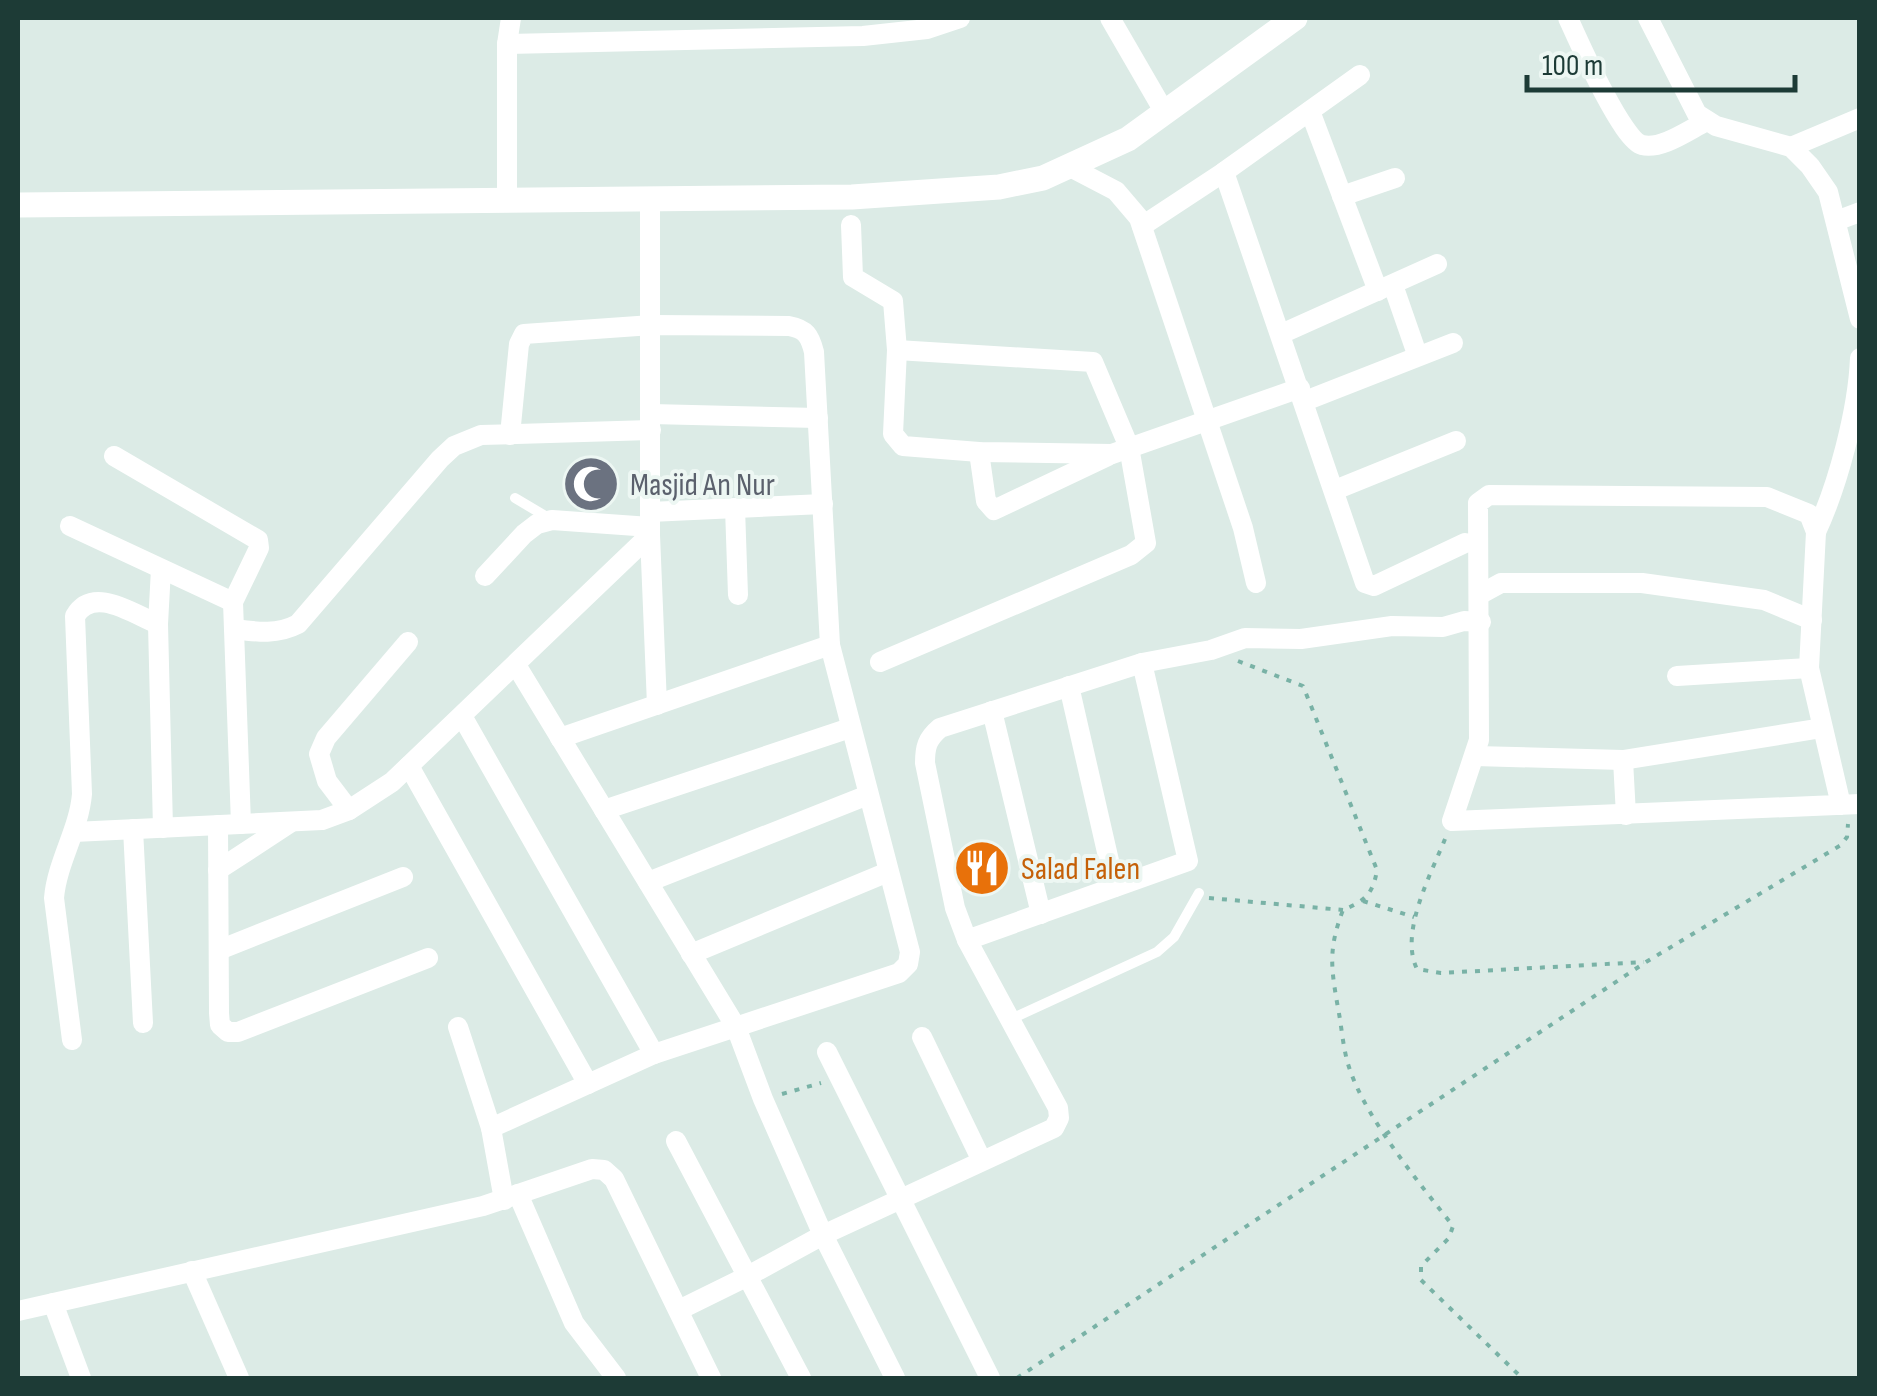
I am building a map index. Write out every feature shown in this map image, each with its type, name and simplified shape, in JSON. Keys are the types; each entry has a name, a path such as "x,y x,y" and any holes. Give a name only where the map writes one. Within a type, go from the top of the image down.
{"street":[{"path":"507,198 507,44 512,18"},
{"path":"507,44 898,34 960,18"},
{"path":"1110,18 1165,113"},
{"path":"18,205 852,197 998,187 1043,178 1128,139 1295,18"},
{"path":"1568,18 1618,119 1633,139 1642,145 1656,144 1708,121"},
{"path":"1648,18 1697,114 1716,126 1792,147 1810,166 1828,192 1860,319"},
{"path":"1142,226 1360,76"},
{"path":"1310,111 1342,196 1417,354"},
{"path":"1792,147 1860,118"},
{"path":"1070,167 1116,191 1128,202 1142,226 1243,528 1256,582"},
{"path":"1224,172 1364,579 1369,586 1465,543"},
{"path":"1342,196 1396,178"},
{"path":"650,199 650,525 656,705"},
{"path":"1836,221 1860,212"},
{"path":"852,225 851,270 859,282 893,301 897,350 893,434 897,442 979,452 1121,451"},
{"path":"1281,334 1437,264"},
{"path":"490,1128 654,1054 899,973 908,964 910,952 830,645 814,352 810,338 801,328 789,326 652,326 522,336 510,434"},
{"path":"979,452 986,501 994,510 1121,451 1206,420 1302,394 1452,343"},
{"path":"880,662 1140,549 1146,542 1093,362 897,350"},
{"path":"1816,532 1808,514 1768,497 1489,495 1478,502 1479,740 1452,821 1850,804 1822,728 1809,668 1816,532 1837,476 1860,358"},
{"path":"234,629 284,631 298,624 454,446 481,435 651,422 818,418"},
{"path":"1335,490 1456,442"},
{"path":"114,456 258,540 259,548 232,602 241,824"},
{"path":"485,576 524,534 537,524 552,520 650,525 735,508 822,504"},
{"path":"735,508 738,595"},
{"path":"74,832 322,820 350,810 392,782 516,665 650,525"},
{"path":"70,526 232,602"},
{"path":"161,569 158,624 163,828"},
{"path":"1478,595 1501,583 1642,584 1764,600 1812,620"},
{"path":"72,1040 54,898 82,794 75,616 80,608 94,601 158,624"},
{"path":"679,1310 822,1235 1054,1128 1059,1118 1058,1108 967,940 954,908 924,763 924,748 930,736 940,728 1142,663 1260,636 1290,639 1403,625 1443,627 1464,621 1480,622"},
{"path":"350,810 327,781 319,754 326,738 408,642"},
{"path":"560,738 830,645"},
{"path":"967,940 1188,862 1142,663"},
{"path":"516,665 736,1027 822,1235 895,1378"},
{"path":"1677,676 1809,668"},
{"path":"1069,686 1115,888"},
{"path":"992,711 1040,914"},
{"path":"462,716 654,1054"},
{"path":"604,810 850,728"},
{"path":"1476,756 1622,760 1822,728"},
{"path":"1622,760 1626,815"},
{"path":"409,766 588,1084"},
{"path":"648,882 868,794"},
{"path":"218,870 291,822"},
{"path":"218,825 219,1013 220,1025 228,1032 238,1032 428,958"},
{"path":"133,829 144,1023"},
{"path":"692,954 888,872"},
{"path":"218,950 403,877"},
{"path":"458,1027 511,1197 574,1323 616,1378"},
{"path":"922,1037 981,1160"},
{"path":"827,1052 990,1378"},
{"path":"676,1141 802,1378"},
{"path":"18,1311 511,1197 592,1169 604,1170 614,1179 711,1378"},
{"path":"192,1272 239,1378"},
{"path":"53,1302 81,1378"}],"lane":[{"path":"516,498 552,520"},
{"path":"1010,1020 1157,952 1174,937 1199,893"}],"path":[{"path":"1199,893 1215,900 1343,910 1363,902 1374,890 1377,870 1303,686 1211,650"},
{"path":"1017,1378 1646,962 1841,845 1850,828 1850,804"},
{"path":"1452,821 1414,918 1412,960 1416,969 1424,972 1646,962"},
{"path":"1363,902 1414,918"},
{"path":"1343,910 1331,944 1330,964 1349,1068 1386,1134 1453,1226 1449,1238 1421,1266 1421,1280 1522,1378"},
{"path":"763,1099 840,1078"}],"place":[{"name":"Masjid An Nur","path":"591,484"},
{"name":"Salad Falen","path":"982,868"}]}
